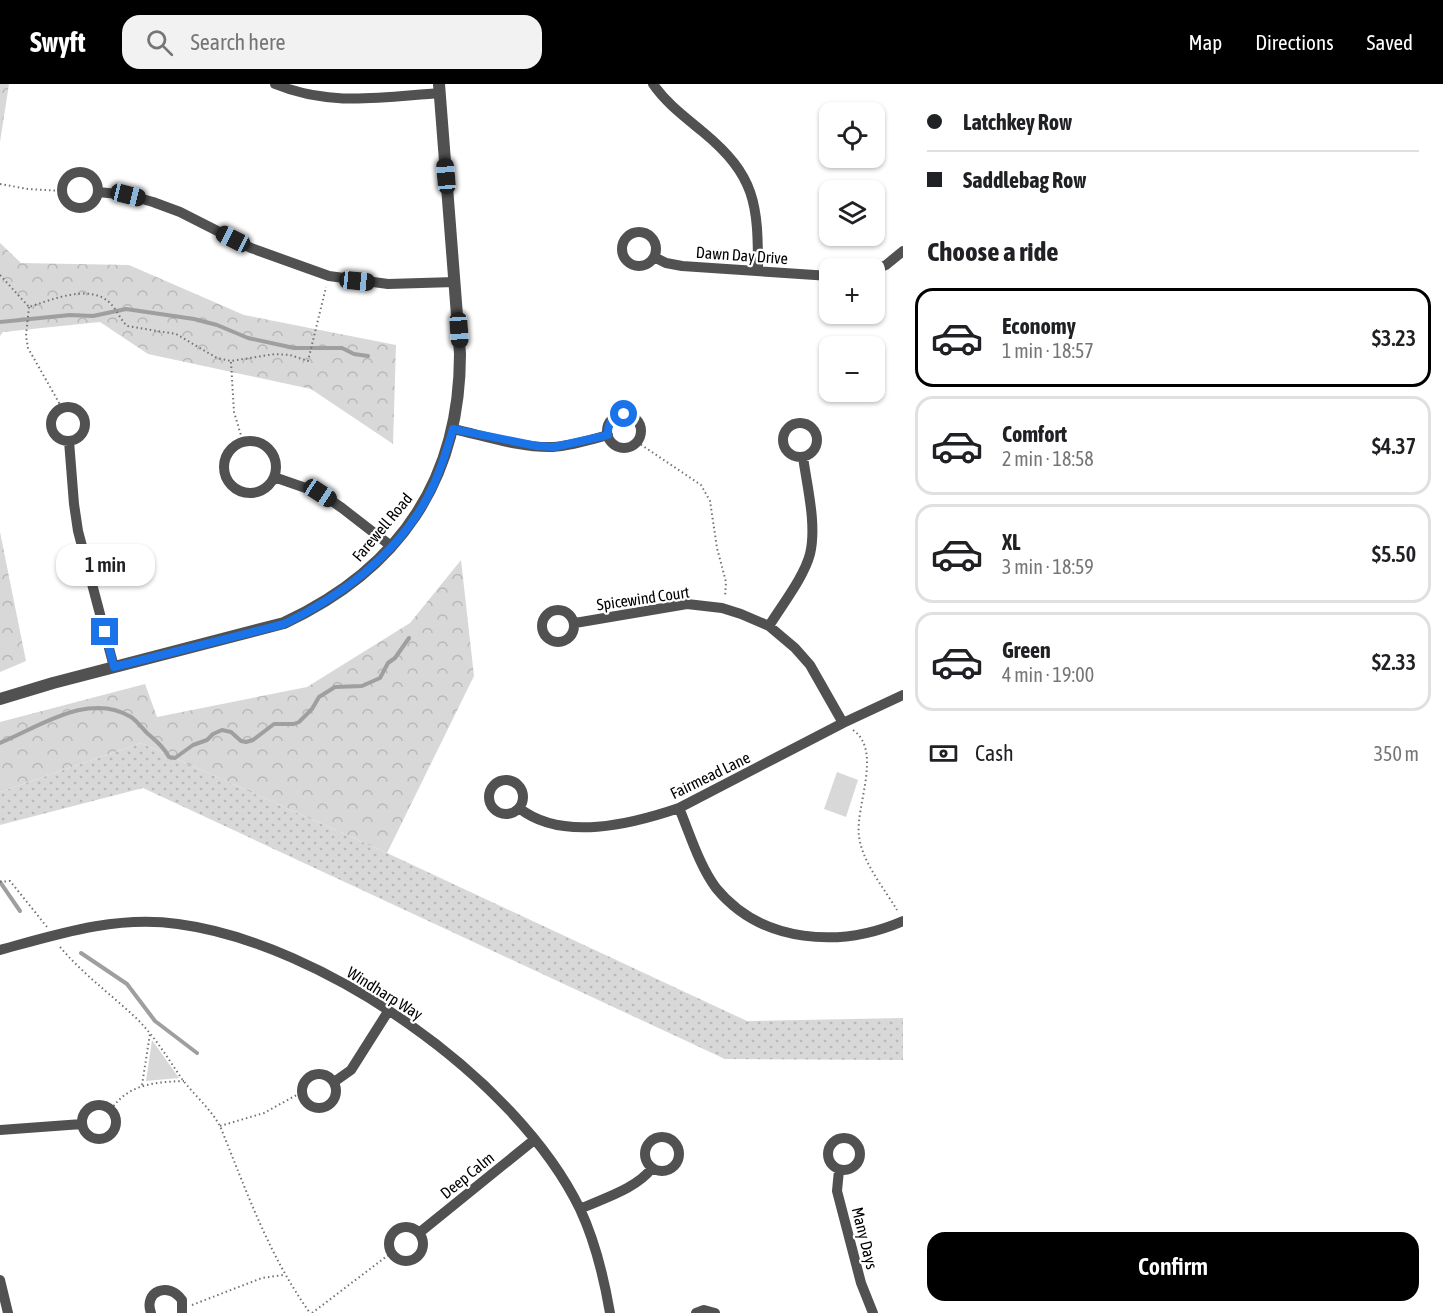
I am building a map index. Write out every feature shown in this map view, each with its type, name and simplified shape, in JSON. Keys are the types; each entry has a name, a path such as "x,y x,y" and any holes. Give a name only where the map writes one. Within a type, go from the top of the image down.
{"street":[{"path":"275,84 306,95 350,100 439,88"},
{"path":"652,84 675,108 721,147 743,176 750,190 758,225 758,270"},
{"name":"Farewell Road","path":"0,699 114,667 284,624 344,589 373,566 411,522 427,499 443,460 453,429 460,384 455,282 439,88"},
{"path":"84,173 95,180 98,192 93,203 83,208 71,206 66,202 62,191 68,177 84,173"},
{"path":"98,192 128,195 153,202 180,212 251,248 329,276 388,284 455,282"},
{"path":"885,265 903,251"},
{"name":"Dawn Day Drive","path":"654,257 666,263 681,266 819,275"},
{"path":"62,408 76,408 85,418 86,427 83,434 69,441 59,438 51,427 52,418 62,408"},
{"path":"624,414 637,421 640,428 637,442 624,448 611,442 608,435 607,428 610,421 624,414"},
{"path":"453,429 537,446 562,446 608,435"},
{"path":"69,441 78,531 114,667"},
{"path":"253,441 268,447 274,455 276,466 274,477 267,487 259,491 250,493 235,488 229,483 224,467 225,458 232,448 243,442 253,441"},
{"path":"769,626 803,571 809,556 812,530 803,457"},
{"path":"274,477 320,493 391,546"},
{"name":"Spicewind Court","path":"575,623 687,604 722,608 769,626 795,648 810,665 843,723"},
{"name":"Fairmead Lane","path":"519,808 544,822 566,825 601,827 635,822 679,808 843,723 903,695"},
{"path":"679,808 710,879 735,905 758,920 794,934 832,938 872,934 903,921"},
{"name":"Windharp Way","path":"0,950 85,927 146,922 177,923 246,939 280,953 326,975 389,1011 412,1026 470,1073 504,1105 565,1182 580,1209 592,1240 610,1313"},
{"path":"334,1082 351,1070 389,1011"},
{"path":"314,1075 326,1075 334,1082 337,1095 334,1102 324,1108 310,1107 303,1098 305,1081 314,1075"},
{"path":"97,1105 105,1106 115,1116 115,1129 104,1139 89,1137 84,1132 82,1124 84,1113 97,1105"},
{"path":"0,1130 82,1124"},
{"name":"Deep Calm","path":"419,1233 534,1140"},
{"path":"580,1209 646,1177 652,1168"},
{"name":"Many Days","path":"839,1170 837,1191 861,1284 873,1313"},
{"path":"406,1227 419,1233 423,1246 422,1251 414,1259 401,1261 391,1253 388,1242 394,1231 406,1227"},
{"path":"0,1280 8,1313"},
{"path":"151,1313 150,1302 153,1295 167,1289 179,1294 183,1310"},
{"path":"696,1313 704,1310 715,1313"}],"path":[{"path":"0,184 28,189 62,191"},
{"path":"0,275 28,309 26,323 28,348 62,408"},
{"path":"28,309 51,298 94,295 112,304 127,326 176,334 217,358 231,361 275,354 290,355 308,361 329,276"},
{"path":"231,361 234,412 243,442"},
{"path":"637,442 701,485 706,491 726,582 722,608"},
{"path":"843,723 861,735 865,749 867,767 858,822 862,848 897,911"},
{"path":"0,882 10,880 75,964 151,1033 184,1081 214,1116 284,1275 311,1313 391,1253"},
{"path":"142,1084 151,1033"},
{"path":"111,1110 117,1101 142,1084 184,1081"},
{"path":"220,1126 264,1113 302,1092"},
{"path":"183,1310 262,1278 284,1275"}],"green space":[{"path":"0,84 9,84 0,142"},
{"path":"0,243 21,263 129,265 244,315 396,345 393,444 311,389 148,354 100,322 3,332 0,336"},
{"path":"0,532 26,661 0,672"},
{"path":"461,560 474,676 387,853 141,743 0,792 0,722 145,684 157,717 307,687 410,623"},
{"path":"141,743 387,853 747,1021 903,1018 903,1060 725,1059 143,788 0,825 0,792"},
{"path":"837,772 858,780 846,817 824,809"},
{"path":"152,1040 179,1078 146,1081"}],"waterway":[{"path":"0,322 70,315 93,316 126,309 194,319 217,325 248,338 294,348 342,348 354,354 368,356"},
{"path":"0,743 64,714 98,708 115,710 131,717 169,757 175,758 193,745 207,740 222,730 231,732 241,741 246,742 253,740 274,724 299,722 312,709 319,697 335,687 362,686 380,678 388,663 395,658 409,638"},
{"path":"0,882 20,911"},
{"path":"81,953 127,984 155,1021 197,1053"}],"route":[{"path":"105,632 114,667 284,624 351,585 391,546 427,499 453,429 519,444 554,447 608,435 607,428 610,421 624,414"}]}
